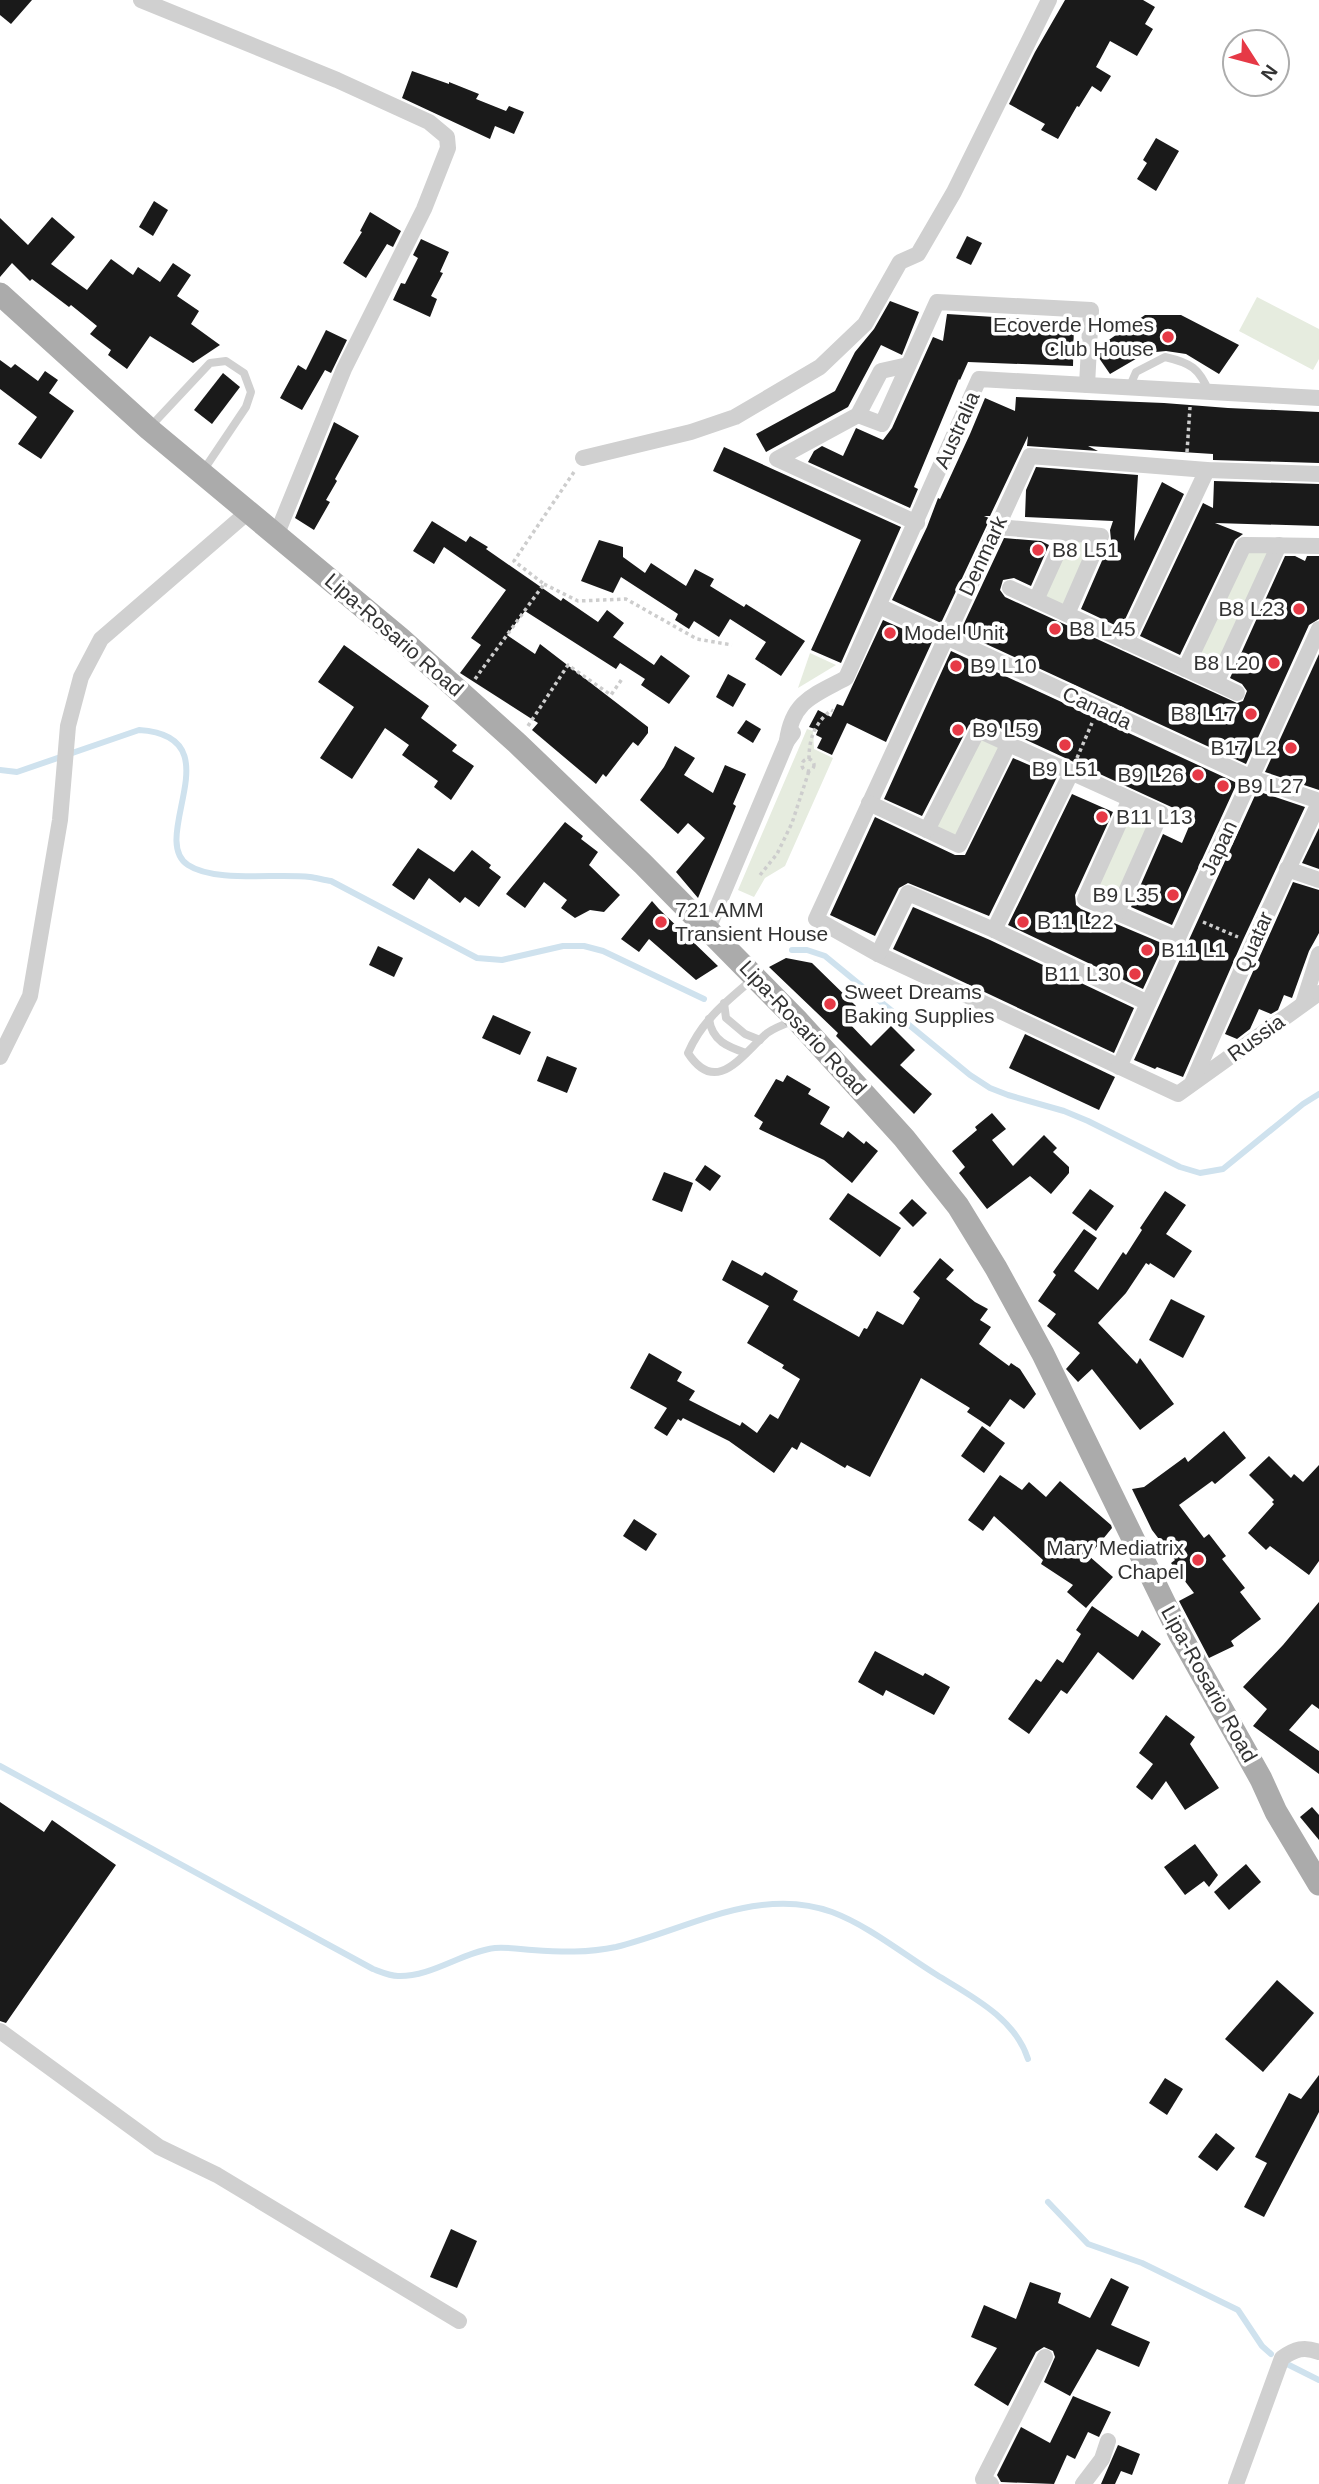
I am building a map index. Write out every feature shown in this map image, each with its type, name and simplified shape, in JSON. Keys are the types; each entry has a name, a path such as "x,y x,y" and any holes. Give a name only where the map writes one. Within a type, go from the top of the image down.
{"main road":[{"name":"Lipa-Rosario Road","path":"0,294 149,429 400,638 517,743 708,929 796,1019 905,1138 958,1206 996,1268 1043,1354 1179,1633 1261,1779 1276,1812 1319,1884"}],"street":[{"path":"141,0 337,80 429,122 447,137 447,148 424,209 344,369 276,536"},
{"path":"583,458 691,432 735,416 820,366 865,324 900,262 918,254 936,223 1049,0"},
{"path":"858,415 882,424 937,302 1091,310 1087,385"},
{"path":"908,365 881,371 858,415 777,459 917,523"},
{"name":"Australia","path":"708,929 788,741 794,714 800,705 811,697 846,678 979,379 1319,398"},
{"name":"Denmark","path":"878,954 816,919 1030,456 1207,470 1319,474"},
{"path":"1126,642 1207,470"},
{"path":"0,1057 30,996 60,820 68,726 81,677 101,639 248,512"},
{"path":"997,527 1101,536 1067,614"},
{"path":"1037,600 1066,534"},
{"path":"1185,669 1244,545 1319,546"},
{"path":"1216,683 1279,545"},
{"path":"1010,588 1237,693"},
{"name":"Canada","path":"879,606 1252,778 1319,802"},
{"name":"Japan","path":"1119,1067 1319,629"},
{"path":"927,830 978,730 1161,813 1117,912"},
{"path":"869,803 959,845 1008,744"},
{"path":"994,930 1071,773"},
{"path":"1130,799 1085,899 1178,939"},
{"name":"Quatar","path":"1192,1083 1252,944 1319,802"},
{"path":"1287,869 1319,880"},
{"path":"1148,1003 908,892 878,954 1178,1094 1192,1083"},
{"path":"1303,1004 1319,954"},
{"name":"Russia","path":"1192,1083 1319,993"},
{"path":"0,2031 159,2147 217,2175 459,2321"},
{"path":"1236,2484 1282,2358 1295,2349 1310,2348 1319,2352"},
{"path":"991,2484 983,2479 1045,2357"},
{"path":"1083,2484 1102,2459 1108,2441"}],"lane":[{"path":"1129,388 1136,372 1165,357 1182,361 1201,373 1209,392"},
{"path":"149,429 210,363 226,361 244,373 251,392 246,407 201,473"},
{"path":"749,971 696,1033 688,1053 694,1062 712,1072 727,1071 767,1033 796,1019"},
{"path":"724,1003 726,1018 745,1034 760,1040"},
{"path":"709,1019 711,1031 716,1038 729,1047 746,1053"}],"path":[{"path":"1186,468 1191,391"},
{"path":"583,458 514,561 544,584 578,601 626,599 697,639 732,645"},
{"path":"463,694 544,584"},
{"path":"517,743 568,665 611,695 622,679"},
{"path":"1071,773 1098,709"},
{"path":"760,875 777,854 798,810 809,771 814,765 809,760 811,735 823,717 833,711"},
{"path":"809,760 805,760 802,766 805,771 809,771"},
{"path":"1188,916 1252,944"}],"shaded area":[{"path":"1257,297 1319,329 1319,359 1313,370 1239,331"},
{"path":"1066,534 1101,536 1067,614 1036,600"},
{"path":"1244,545 1279,545 1216,683 1185,669"},
{"path":"810,653 836,665 798,688"},
{"path":"807,729 813,731 814,749 833,758 785,866 765,878 754,897 738,890"},
{"path":"978,730 1008,745 959,845 927,830"},
{"path":"1130,799 1161,813 1117,912 1085,899"}],"building":[{"path":"0,0 32,0 11,24 0,15"},
{"path":"1065,0 1143,0 1155,7 1145,24 1153,29 1137,56 1110,41 1096,67 1111,76 1101,92 1092,86 1058,139 1041,130 1045,124 1009,104"},
{"path":"412,71 479,94 476,99 506,111 509,106 524,112 514,134 495,126 490,139 402,98"},
{"path":"1156,138 1179,151 1156,191 1137,179 1147,163 1143,160"},
{"path":"154,201 168,210 153,236 139,227"},
{"path":"370,212 401,231 393,247 387,244 366,278 343,263 362,232 360,231"},
{"path":"52,217 75,237 51,264 87,290 111,259 133,275 138,267 160,282 173,263 191,275 177,296 199,311 191,324 220,345 193,363 150,336 127,369 108,355 111,350 90,334 97,326 71,305 69,307 32,279 30,281 12,263 0,277 0,218 28,245"},
{"path":"967,236 982,243 971,265 956,258"},
{"path":"421,239 449,252 440,272 443,273 431,296 437,299 430,317 393,300 401,283 405,284 418,258 413,255"},
{"path":"890,301 919,312 902,355 881,345 848,407 766,452 756,434 835,391 855,352 874,329"},
{"path":"947,314 1074,322 1073,366 968,362 914,487 918,489 910,508 808,462 814,451 822,446 843,456 856,428 883,440 892,428 933,337 943,341"},
{"name":"Ecoverde Homes Club House","path":"1145,315 1181,315 1239,345 1219,374 1186,354 1166,351 1146,353 1110,374 1099,358 1100,346"},
{"path":"326,330 347,340 331,373 325,370 302,410 280,398 298,365 306,370"},
{"path":"0,360 11,368 15,364 38,381 45,371 58,380 49,393 74,411 41,459 18,444 37,417 0,389"},
{"path":"223,373 240,387 212,424 194,410"},
{"path":"1016,397 1319,412 1319,463 1213,460 1213,454 1088,446 1098,451 1027,446 1028,436 990,516 984,516 989,518 988,523 941,623 892,600 985,398 1015,411"},
{"path":"334,422 359,436 335,479 337,481 326,500 330,502 314,530 295,518"},
{"path":"724,447 901,527 841,663 811,650 861,540 713,471"},
{"path":"1036,467 1138,475 1134,541 1162,482 1184,494 1121,628 1081,609 1111,540 1113,521 1025,517 1026,490"},
{"path":"1214,481 1319,484 1319,526 1215,523 1243,534 1235,540 1180,655 1140,636 1203,503 1213,508"},
{"path":"432,521 466,542 470,536 561,601 563,598 598,622 607,610 624,623 613,637 654,665 661,655 690,676 669,704 641,685 645,679 620,663 616,669 525,611 507,635 535,654 540,644 648,727 648,733 638,746 633,742 606,777 603,774 596,784 532,730 538,723 460,673 481,645 471,638 506,590 444,547 434,564 413,551"},
{"path":"1004,538 1041,541 1049,545 1031,586 1014,578 1003,580 1000,590 1005,597 1237,703 1243,701 1247,691 1242,684 1230,678 1285,556 1295,556 1305,561 1307,556 1319,556 1319,619 1309,625 1246,764 960,632"},
{"path":"599,540 623,547 623,557 645,573 651,563 686,586 695,569 714,579 710,586 744,607 746,604 805,641 781,676 755,659 766,642 730,619 719,637 694,621 689,629 675,620 678,614 621,577 613,593 581,581"},
{"path":"883,620 932,642 886,742 847,723 832,755 817,748 822,738 816,735 818,730 809,727 818,710 831,717 837,704 843,706"},
{"path":"344,645 429,706 421,718 457,745 452,751 474,766 451,800 434,787 438,781 402,755 409,745 385,728 352,779 320,758 354,707 318,682"},
{"path":"951,651 1237,783 1172,925 1131,907 1163,834 1182,843 1193,817 998,727 976,718 969,725 922,816 884,799"},
{"path":"1319,654 1319,790 1265,772"},
{"path":"728,674 746,684 733,707 716,697"},
{"path":"746,720 761,729 753,743 737,733"},
{"path":"675,746 695,758 684,775 713,793 725,765 746,774 733,804 736,806 698,898 676,872 705,838 688,823 678,834 640,800 664,767"},
{"path":"1013,758 1057,777 989,916 908,883 899,888 875,936 830,915 875,817 955,855 965,855"},
{"path":"1257,791 1305,807 1183,1077 1157,1067 1155,1069 1134,1060"},
{"path":"1072,794 1113,812 1075,895 1076,905 1164,944 1143,989 1008,925"},
{"path":"565,822 598,852 589,865 620,895 604,912 590,910 575,918 561,908 567,900 544,882 525,908 506,894"},
{"path":"1319,828 1319,869 1302,863"},
{"path":"418,848 454,872 472,850 501,877 479,907 465,897 460,903 429,878 414,900 392,885"},
{"path":"1293,882 1319,890 1319,933 1309,951 1292,998 1284,995 1278,1010 1271,1014 1259,1009 1250,1029 1237,1039 1225,1034"},
{"path":"652,901 718,966 696,980 649,939 639,952 621,939"},
{"path":"913,907 1134,1008 1114,1053 893,949"},
{"path":"378,946 403,958 394,977 369,965"},
{"path":"786,958 812,963 856,1006 844,1018 871,1046 891,1026 915,1050 900,1065 932,1094 914,1114 836,1036 838,1033 769,967"},
{"path":"493,1015 531,1032 520,1055 482,1038"},
{"path":"1025,1034 1115,1077 1099,1110 1009,1068"},
{"path":"547,1056 577,1068 567,1093 537,1081"},
{"path":"787,1075 811,1089 808,1094 830,1107 820,1124 843,1138 848,1131 878,1151 852,1183 824,1160 759,1129 763,1122 754,1116 776,1079 783,1082"},
{"path":"992,1113 1006,1129 992,1140 1013,1166 1044,1135 1057,1148 1053,1152 1069,1167 1069,1173 1051,1194 1030,1176 987,1209 959,1173 965,1167 952,1151"},
{"path":"705,1165 721,1176 710,1191 695,1180"},
{"path":"664,1172 693,1183 682,1212 652,1200"},
{"path":"1090,1189 1114,1206 1096,1231 1072,1213"},
{"path":"1165,1191 1186,1205 1166,1234 1192,1251 1174,1278 1146,1263 1126,1293 1098,1323 1137,1364 1140,1358 1174,1404 1140,1430 1092,1369 1078,1382 1066,1369 1080,1353 1047,1326 1056,1314 1038,1301 1056,1275 1053,1272 1084,1229 1097,1238 1074,1271 1098,1290 1123,1252 1126,1255"},
{"path":"848,1193 901,1228 880,1257 829,1219"},
{"path":"912,1199 927,1213 913,1227 899,1213"},
{"path":"940,1258 954,1270 946,1279 988,1309 980,1320 991,1327 979,1344 1009,1366 1011,1363 1020,1369 1036,1394 1024,1409 1010,1399 990,1427 967,1412 970,1408 921,1378 870,1477 847,1465 845,1468 801,1442 797,1450 792,1447 774,1473 729,1441 683,1418 681,1421 678,1419 667,1436 654,1428 667,1408 630,1388 649,1353 682,1372 677,1381 695,1391 689,1400 740,1426 742,1422 757,1433 770,1414 778,1419 800,1379 782,1368 784,1365 747,1343 769,1306 722,1280 732,1260 762,1276 765,1272 798,1291 793,1300 859,1337 877,1311 903,1325 920,1298 913,1292"},
{"path":"1171,1299 1205,1316 1183,1358 1149,1340"},
{"path":"982,1426 1005,1443 984,1473 961,1456"},
{"path":"1224,1431 1246,1458 1215,1484 1212,1481 1179,1505 1204,1538 1209,1534 1226,1556 1222,1559 1245,1588 1240,1592 1261,1619 1231,1641 1234,1646 1209,1658 1179,1601 1194,1593 1171,1563 1175,1560 1152,1530 1132,1489 1144,1487 1185,1457 1188,1462"},
{"path":"1269,1456 1291,1478 1294,1474 1303,1482 1319,1465 1319,1561 1309,1575 1270,1546 1266,1550 1248,1533 1274,1504 1274,1500 1249,1475"},
{"path":"1000,1475 1022,1490 1029,1482 1046,1497 1060,1481 1111,1525 1112,1528 1089,1556 1113,1577 1086,1608 1067,1592 1073,1585 1041,1564 1043,1560 994,1516 983,1531 968,1520"},
{"path":"634,1519 657,1534 646,1551 623,1536"},
{"path":"1319,1602 1319,1709 1312,1704 1289,1730 1319,1751 1319,1774 1253,1726 1267,1709 1243,1687"},
{"path":"1092,1606 1138,1637 1142,1630 1161,1644 1133,1680 1098,1652 1067,1694 1061,1690 1029,1734 1008,1719 1036,1679 1041,1682 1057,1659 1063,1663 1081,1634 1076,1630"},
{"path":"875,1651 950,1687 934,1715 886,1690 883,1696 858,1682"},
{"path":"1166,1715 1195,1737 1190,1744 1219,1788 1185,1810 1166,1781 1152,1800 1136,1787 1153,1764 1139,1753"},
{"path":"0,1802 44,1832 52,1820 116,1865 6,2023 0,2021"},
{"path":"1312,1807 1319,1815 1319,1840 1300,1817"},
{"path":"1195,1844 1218,1875 1209,1887 1204,1881 1185,1895 1164,1867"},
{"path":"1246,1864 1261,1882 1229,1910 1214,1892"},
{"path":"1277,1980 1314,2013 1263,2072 1225,2039"},
{"path":"1319,2075 1319,2112 1264,2217 1244,2207 1267,2163 1255,2157 1289,2093 1301,2099"},
{"path":"1165,2078 1183,2089 1167,2115 1149,2103"},
{"path":"1216,2133 1235,2148 1217,2171 1198,2157"},
{"path":"451,2229 477,2241 457,2288 430,2277"},
{"path":"1111,2278 1129,2287 1111,2325 1150,2342 1139,2367 1097,2349 1070,2396 1044,2382 1055,2357 1053,2351 1044,2347 1036,2352 1008,2406 974,2385 997,2348 971,2337 984,2305 1016,2319 1030,2282 1061,2293 1058,2303 1090,2318"},
{"path":"1073,2396 1111,2412 1099,2437 1088,2432 1075,2459 1067,2455 1054,2484 1001,2482 997,2475 1021,2427 1050,2443"},
{"path":"1118,2445 1140,2454 1132,2475 1121,2471 1115,2484 1101,2484"}],"waterway":[{"path":"0,770 17,772 139,730 167,736 182,750 186,768 177,833 178,852 188,865 200,871 230,876 296,876 331,881 477,958 502,960 563,946 584,946 603,951 704,999"},
{"path":"792,950 807,950 825,956 970,1075 990,1088 1064,1111 1180,1167 1200,1173 1223,1169 1319,1094"},
{"path":"0,1766 373,1969 389,1975 423,1973 471,1954 495,1948 564,1952 606,1949 750,1907 805,1905 832,1912 859,1925 977,2000 1013,2032 1028,2059"},
{"path":"1048,2202 1088,2244 1142,2263 1238,2310 1262,2346 1271,2354"},
{"path":"1285,2363 1319,2380"}],"place":[{"name":"Ecoverde Homes Club House","path":"1168,337"},
{"name":"B8 L51","path":"1038,550"},
{"name":"B8 L23","path":"1299,609"},
{"name":"B8 L45","path":"1055,629"},
{"name":"Model Unit","path":"890,633"},
{"name":"B8 L20","path":"1274,663"},
{"name":"B9 L10","path":"956,666"},
{"name":"B8 L17","path":"1251,714"},
{"name":"B9 L59","path":"958,730"},
{"name":"B9 L51","path":"1065,745"},
{"name":"B17 L2","path":"1291,748"},
{"name":"B9 L26","path":"1198,775"},
{"name":"B9 L27","path":"1223,786"},
{"name":"B11 L13","path":"1102,817"},
{"name":"B9 L35","path":"1173,895"},
{"name":"721 AMM Transient House","path":"661,922"},
{"name":"B11 L22","path":"1023,922"},
{"name":"B11 L1","path":"1147,950"},
{"name":"B11 L30","path":"1135,974"},
{"name":"Sweet Dreams Baking Supplies","path":"830,1004"},
{"name":"Mary Mediatrix Chapel","path":"1198,1560"}]}
